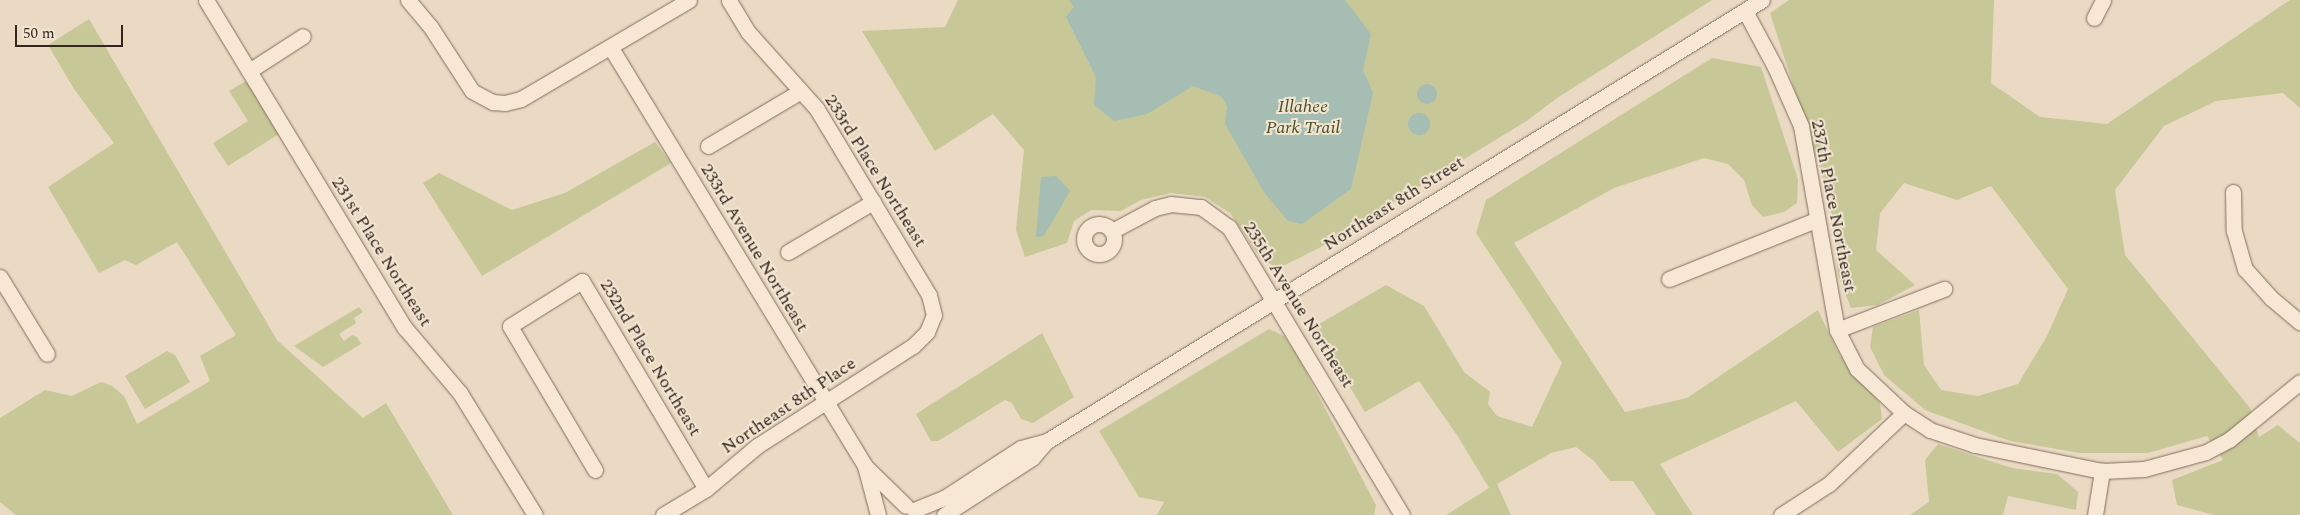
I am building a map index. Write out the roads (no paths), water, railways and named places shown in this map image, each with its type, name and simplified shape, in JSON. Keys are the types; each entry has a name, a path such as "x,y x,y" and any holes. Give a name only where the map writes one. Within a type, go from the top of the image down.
{"street":[{"name":"231st Place Northeast","path":"206,0 405,328 460,393 535,515"},
{"path":"408,0 430,26 472,91 493,102 521,99 611,48 689,0"},
{"name":"233rd Place Northeast","path":"729,0 748,32 817,109 929,295 934,306 932,324"},
{"name":"Northeast 8th Street","path":"879,515 890,508 913,510 944,498 1021,448 1047,441 1762,0"},
{"path":"2094,18 2103,0"},
{"name":"237th Place Northeast","path":"1745,11 1775,67 1801,126 1816,220 1837,330 1857,368 1904,413 1952,440 2102,471 2144,468 2206,452 2255,422 2300,382"},
{"path":"249,70 303,36"},
{"name":"233rd Avenue Northeast","path":"611,48 865,466 913,510"},
{"path":"708,146 801,91"},
{"path":"2233,192 2234,231 2245,269 2271,298 2300,322"},
{"path":"788,252 872,202"},
{"name":"235th Avenue Northeast","path":"1112,231 1155,208 1171,204 1201,207 1229,228 1275,300 1402,515"},
{"path":"1669,279 1816,220"},
{"path":"0,277 47,354"},
{"name":"232nd Place Northeast","path":"595,470 510,326 582,281 706,489"},
{"path":"1837,330 1944,289"},
{"name":"Northeast 8th Place","path":"663,515 706,489 758,446 913,346 932,324"},
{"path":"1782,515 1829,484 1904,413"},
{"name":"Northeast 8th Street","path":"944,515 1032,458 1047,441"},
{"name":"233rd Avenue Northeast","path":"865,466 879,515"},
{"path":"2095,515 2102,471"}],"park label":[{"name":"Illahee Park Trail","path":"1303,118"}]}
